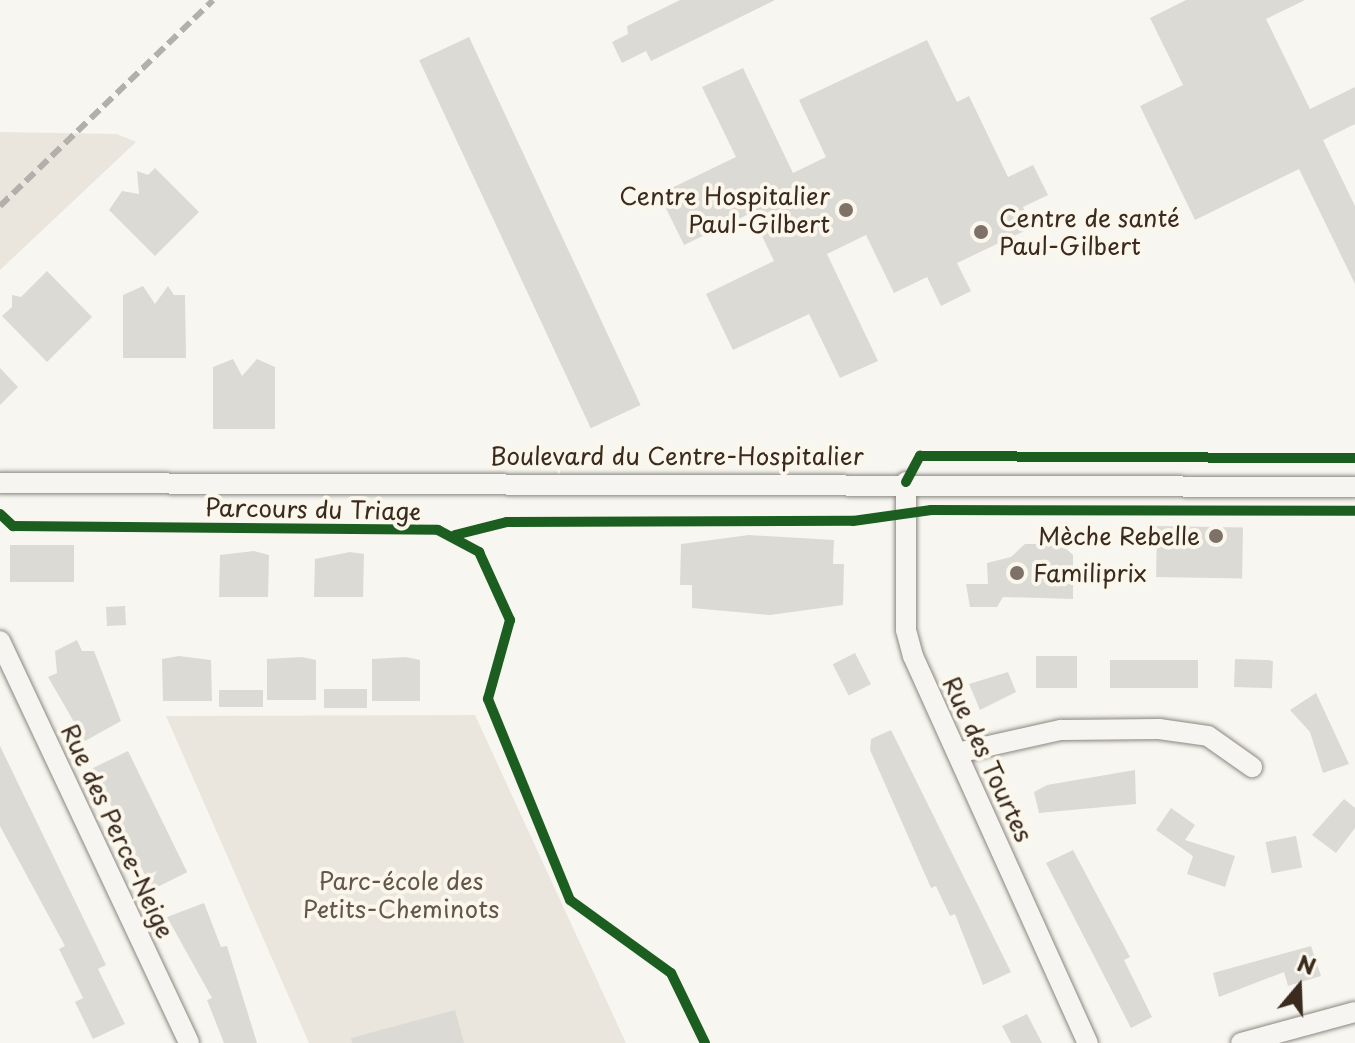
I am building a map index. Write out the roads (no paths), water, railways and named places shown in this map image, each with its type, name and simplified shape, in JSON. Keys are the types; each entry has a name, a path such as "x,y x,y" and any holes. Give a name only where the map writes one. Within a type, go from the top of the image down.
{"street":[{"name":"Boulevard du Centre-Hospitalier","path":"0,483 906,482 1355,487"},
{"name":"Rue des Tourtes","path":"906,482 906,630 957,753 1088,1043"},
{"name":"Rue des Perce-Neige","path":"0,641 189,1043"},
{"path":"957,753 1061,730 1159,729 1208,736 1252,767"},
{"path":"1241,1043 1355,1012"}],"railway":[{"path":"0,206 213,0"}],"place":[{"name":"Centre Hospitalier Paul-Gilbert","path":"846,210"},
{"name":"Centre de santé Paul-Gilbert","path":"981,232"},
{"name":"Mèche Rebelle","path":"1216,536"},
{"name":"Familiprix","path":"1017,573"}],"park label":[{"name":"Parc-école des Petits-Cheminots","path":"401,895"}]}
